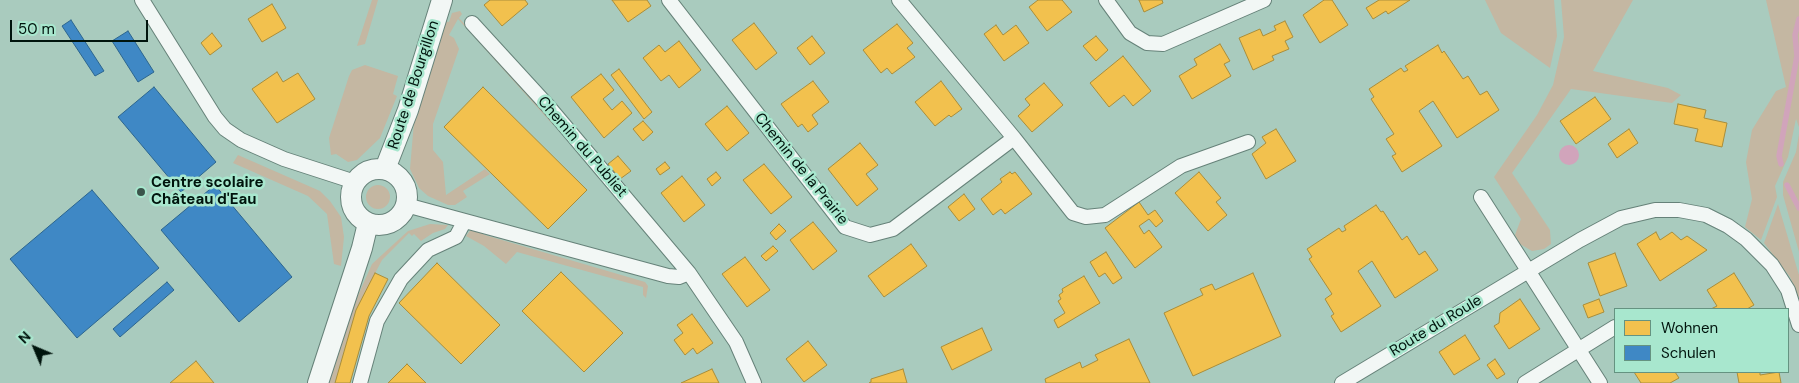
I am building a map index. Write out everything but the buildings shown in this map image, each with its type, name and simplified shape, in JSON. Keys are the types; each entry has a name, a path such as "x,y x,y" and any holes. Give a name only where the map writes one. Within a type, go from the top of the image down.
{"main road":[{"name":"Route de Bourgillon","path":"385,169 408,110 442,0"},
{"path":"385,169 399,177 404,184 408,196 403,213 395,221 379,226 368,223 355,212 351,192 355,182 368,171 385,169"},
{"path":"318,383 362,248 368,223"}],"street":[{"path":"142,0 214,118 226,129 241,140 284,160 355,182"},
{"name":"Chemin de la Prairie","path":"669,0 844,227 870,235 893,230 1014,138"},
{"path":"898,0 1014,138 1073,213 1086,217 1106,215 1181,166 1248,142"},
{"path":"1106,0 1130,34 1147,43 1163,44 1264,0"},
{"name":"Chemin du Publiet","path":"472,23 548,106 689,273 736,342 754,383"},
{"path":"1481,197 1530,270 1600,383"},
{"path":"406,205 668,276 679,277 689,273"},
{"name":"Route du Roule","path":"1342,383 1530,270 1621,218 1655,210 1680,210 1706,215 1728,226 1760,252 1788,290 1799,325"},
{"path":"360,383 377,321 401,279 428,250 456,237 464,222"},
{"path":"1525,383 1614,328"}],"shaded area":[{"path":"372,0 378,0 365,44 357,46"},
{"path":"1485,0 1554,0 1557,36 1550,68 1501,33"},
{"path":"1561,0 1633,0 1593,71 1668,88 1681,95 1672,103 1571,89 1512,173 1550,230 1551,244 1544,249 1532,251 1520,244 1515,235 1521,219 1494,177 1537,115 1553,85 1564,37"},
{"path":"1766,0 1799,0 1799,127 1796,119 1788,157 1775,186 1777,197 1761,240 1745,227 1752,199 1746,162 1752,130 1776,91 1786,87"},
{"path":"460,11 462,14 459,18 552,121 553,125 458,19 449,35 454,38 459,49 433,124 433,150 443,162 446,195 485,169 490,174 463,191 467,197 455,205 448,205 428,196 419,188 410,169 414,122 445,21 449,22 452,13"},
{"path":"365,65 398,76 393,94 397,96 380,138 357,160 348,162 336,154 331,155 329,138 349,76 352,70"},
{"path":"1799,134 1799,252 1783,195 1783,182 1796,152"},
{"path":"1569,145 1576,148 1579,155 1576,162 1569,165 1562,162 1559,155 1562,148"},
{"path":"238,155 320,191 330,201 341,217 344,237 341,266 334,264 327,214 308,196 233,163"},
{"path":"378,185 387,188 390,197 387,206 378,209 369,206 366,197 369,188"},
{"path":"1778,204 1799,275 1799,298 1790,277 1764,243"},
{"path":"430,224 448,225 445,229 433,233 421,241 414,234 412,236 409,233 382,260 356,310 335,383 328,383 352,309 372,264 408,231"},
{"path":"472,228 485,235 645,282 648,286 646,298 643,295 643,287 517,252 506,264 484,246 466,236"}],"waterway":[{"path":"1781,164 1779,156 1797,56 1795,35 1799,19"},
{"path":"1787,185 1799,208"}],"place":[{"name":"Centre scolaire Château d'Eau","path":"141,192"}]}
